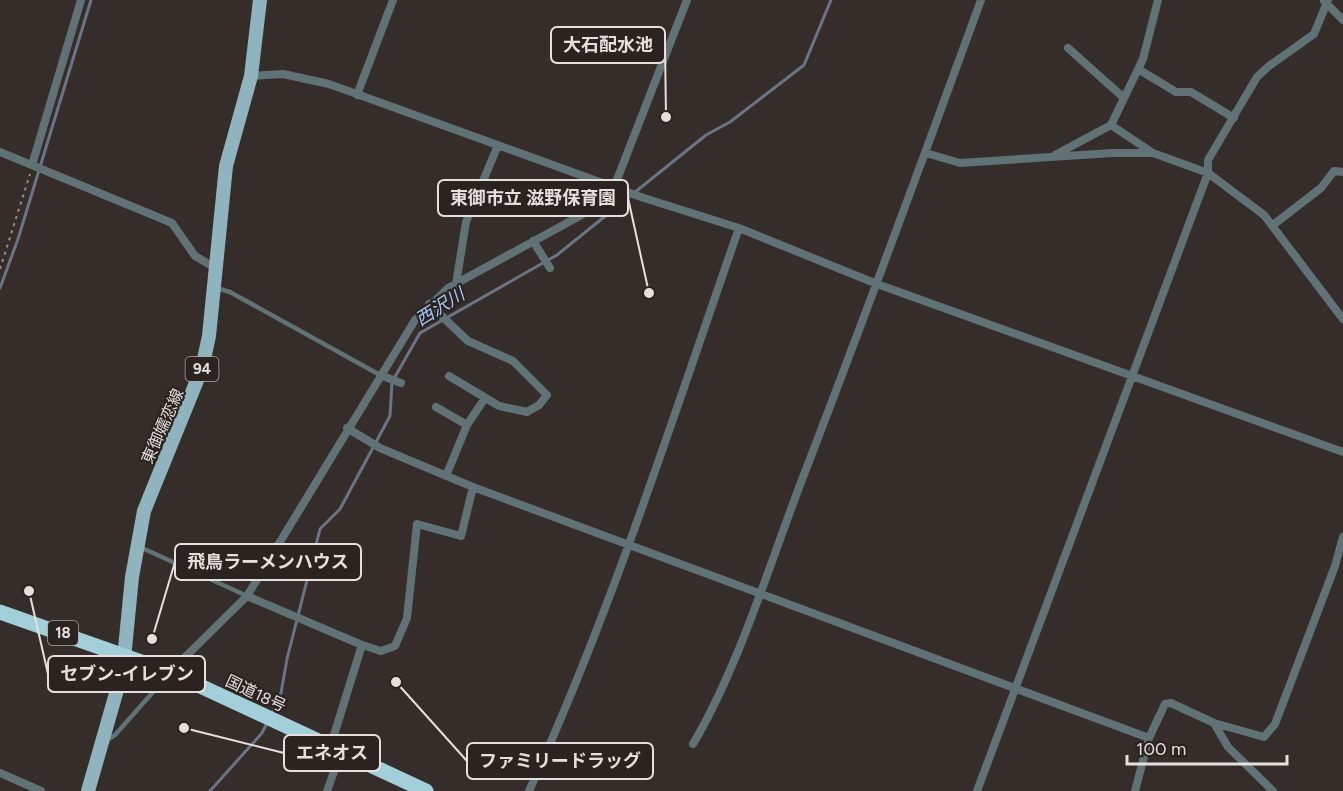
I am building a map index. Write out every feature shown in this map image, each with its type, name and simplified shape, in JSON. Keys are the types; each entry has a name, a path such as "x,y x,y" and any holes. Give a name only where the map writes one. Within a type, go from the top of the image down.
{"highway":[{"name":"国道18号","path":"0,612 170,672 426,791"}],"main road":[{"name":"東御嬬恋線","path":"88,791 104,741 126,655 137,545 147,502 202,368 209,336 214,267 230,142 251,76 260,0"}],"street":[{"path":"32,165 81,0"},
{"path":"357,95 393,0"},
{"path":"170,672 247,596 347,428 383,377 415,320 429,304 456,284 609,200 687,0"},
{"path":"693,744 713,710 759,592 877,284 981,0"},
{"path":"1054,156 1110,125 1138,69 1158,0"},
{"path":"976,791 1017,688 1133,377 1208,173 1209,160 1257,77 1314,34 1326,1 1343,20"},
{"path":"1068,48 1124,98"},
{"path":"1138,69 1176,92 1191,92 1234,118"},
{"path":"251,76 283,74 329,84 644,198 739,228 877,284 1343,452"},
{"path":"1110,125 1153,153 1208,173 1264,215 1343,319"},
{"path":"456,284 466,222 498,145"},
{"path":"0,152 172,223 195,256 214,267"},
{"path":"926,153 960,163 1054,156 1153,153"},
{"path":"1273,225 1321,188 1334,171 1343,172"},
{"path":"529,791 563,717 628,543 739,228"},
{"path":"533,241 550,268"},
{"path":"429,304 468,341 513,362 547,395 539,405 527,412 499,406 449,376"},
{"path":"383,377 401,383"},
{"path":"446,476 467,425 485,398"},
{"path":"436,407 467,425"},
{"path":"347,428 380,448 473,487 1149,738"},
{"path":"247,596 362,645 381,651 396,646 407,618 417,524 461,536 473,487"},
{"path":"1135,791 1149,738 1165,704 1171,703 1214,723 1264,737 1275,724 1335,566 1343,537"},
{"path":"334,735 362,645"},
{"path":"1214,723 1228,747 1273,791"},
{"path":"327,791 341,752"},
{"path":"0,772 41,791"}],"lane":[{"path":"213,288 230,292 383,377"},
{"path":"137,545 247,596"},
{"path":"104,741 115,735 170,672"}],"path":[{"path":"0,269 32,165"}],"waterway":[{"path":"0,288 18,239 91,0"},
{"name":"西沢川","path":"272,713 281,693 287,659 320,529 340,509 390,416 392,382 420,333 557,255 706,135 730,122 804,65 831,0"},
{"name":"西沢川","path":"210,791 262,733 268,721"}],"place":[{"name":"大石配水池","path":"666,117"},
{"name":"東御市立 滋野保育園","path":"649,293"},
{"name":"セブン-イレブン","path":"29,591"},
{"name":"飛鳥ラーメンハウス","path":"152,639"},
{"name":"ファミリードラッグ","path":"396,682"},
{"name":"エネオス","path":"184,728"}]}
